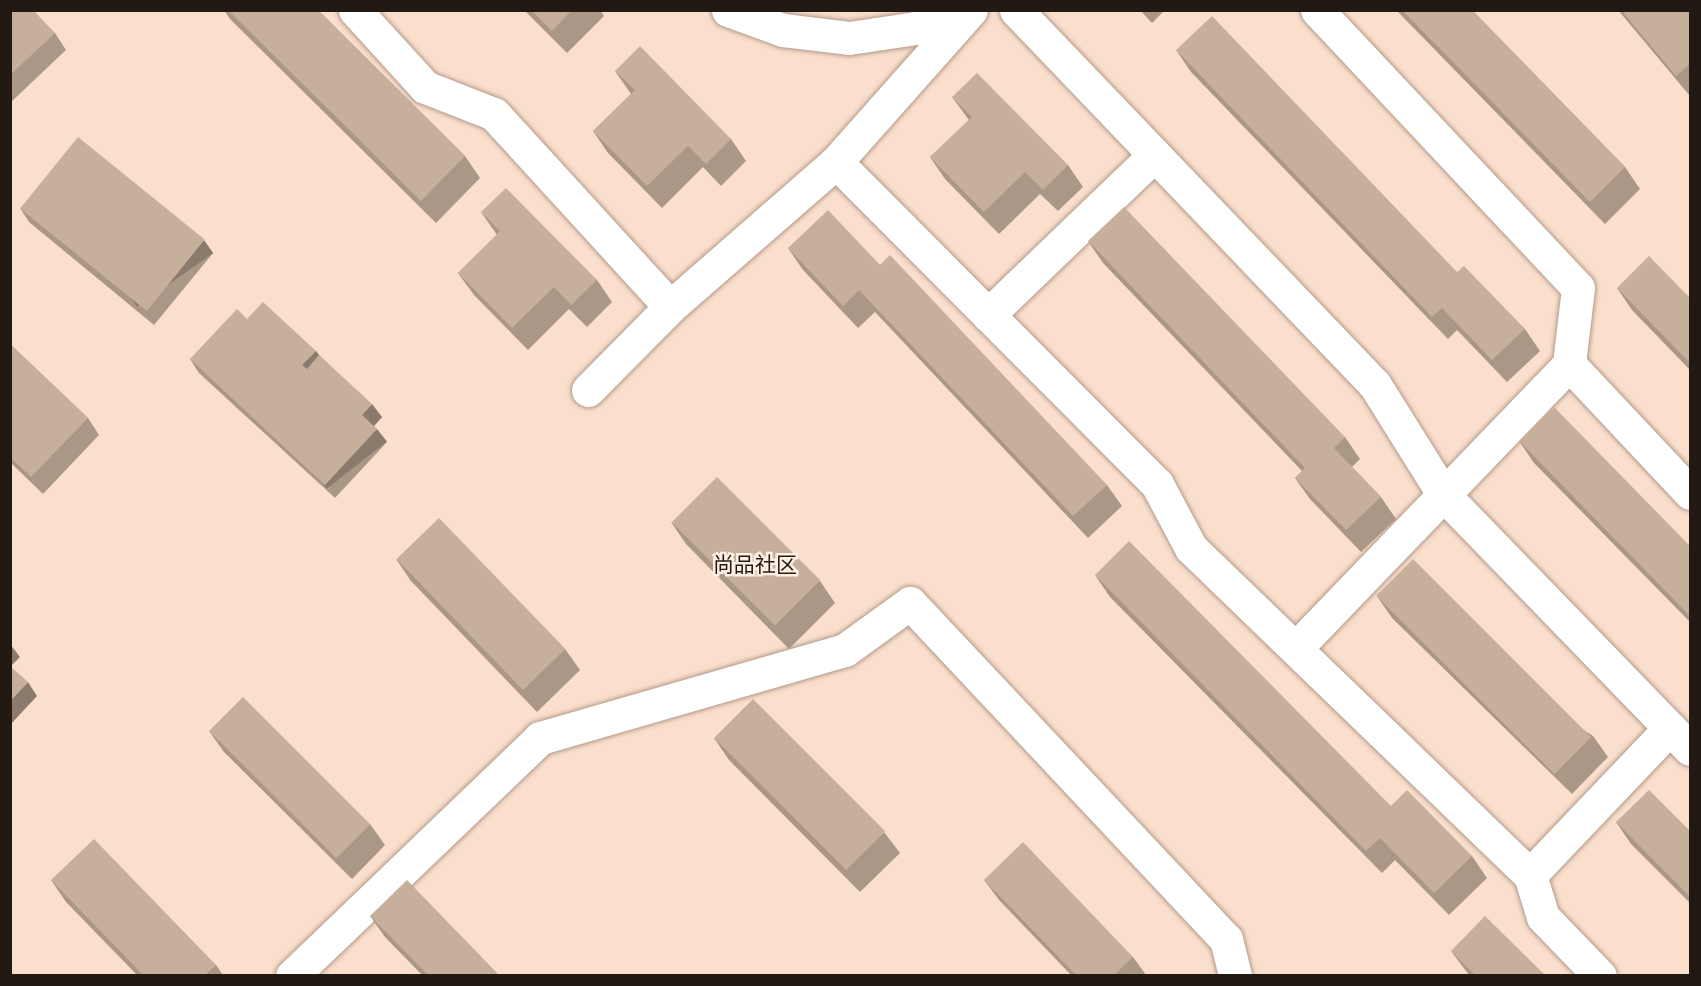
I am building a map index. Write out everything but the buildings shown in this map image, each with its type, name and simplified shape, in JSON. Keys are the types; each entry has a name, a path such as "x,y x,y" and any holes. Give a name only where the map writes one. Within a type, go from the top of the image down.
{"street":[{"path":"355,10 425,87 494,114 670,307"},
{"path":"728,10 783,30 849,38 916,28 948,10"},
{"path":"588,390 670,307 836,162 971,10"},
{"path":"1016,10 1375,385 1443,494 1680,738 1530,875"},
{"path":"1296,648 1569,364 1578,288 1317,10"},
{"path":"988,315 1154,155"},
{"path":"836,162 1157,484 1191,548 1530,875 1543,917 1600,975"},
{"path":"1569,364 1690,493"},
{"path":"292,975 540,738 845,650 910,603 1226,939 1237,975"}],"district":[{"name":"尚品社区","path":"755,565"}]}
